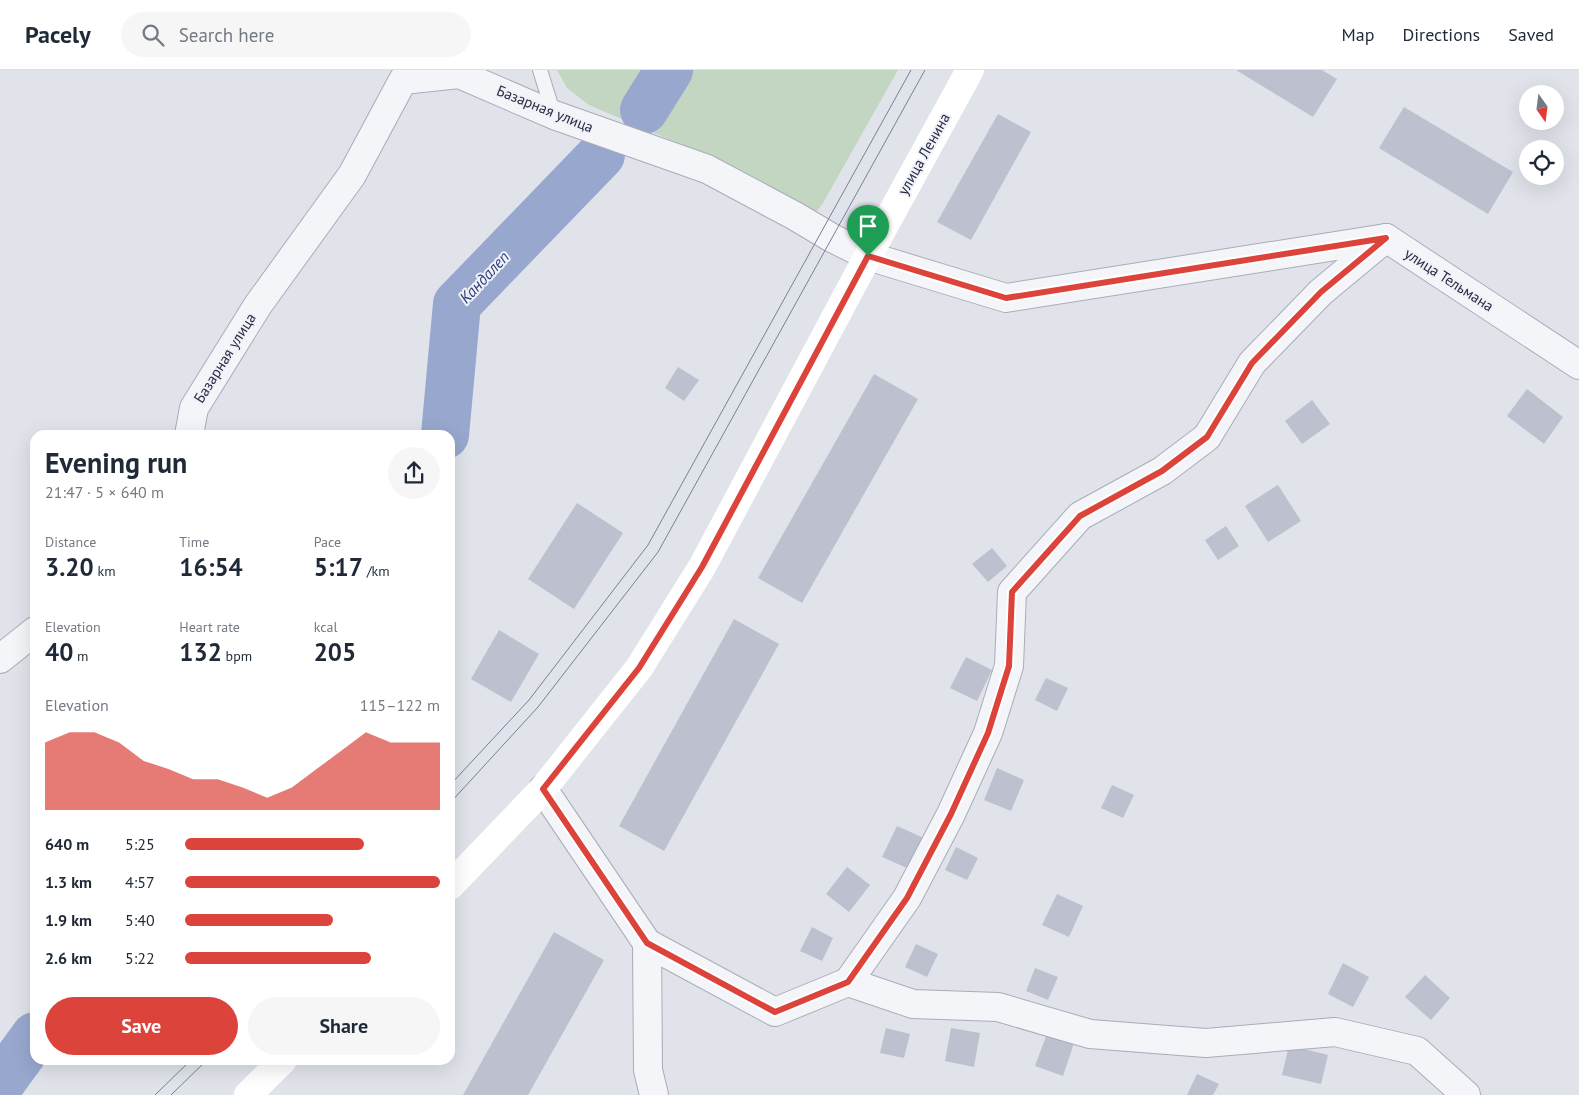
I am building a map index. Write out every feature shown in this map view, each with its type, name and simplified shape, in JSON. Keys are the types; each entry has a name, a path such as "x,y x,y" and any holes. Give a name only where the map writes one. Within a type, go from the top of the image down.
{"main road":[{"name":"улица Ленина","path":"455,881 543,789 639,668 702,567 970,70"},
{"path":"248,1095 278,1065"}],"street":[{"name":"Базарная улица","path":"190,430 194,408 258,306 352,176 403,80 459,74 554,115 707,168 868,256"},
{"path":"868,256 1006,298 1386,238"},
{"path":"543,789 647,943 775,1012 848,982 907,898 951,814 988,733 1009,666 1012,592 1080,516 1162,471 1207,437 1252,363 1321,292 1386,238"},
{"name":"улица Тельмана","path":"1386,238 1579,365"},
{"path":"0,659 30,636"},
{"path":"647,943 648,1070 654,1095"},
{"path":"848,982 913,1004 998,1008 1090,1034 1206,1043 1335,1032 1417,1051 1456,1092"}],"lane":[{"path":"540,70 554,115"}],"green space":[{"path":"557,70 898,70 817,211 806,210 740,170 589,105 567,88"}],"building":[{"path":"1236,70 1322,70 1337,79 1313,117"},
{"path":"1404,107 1513,172 1488,214 1379,148"},
{"path":"998,114 1031,132 971,240 937,222"},
{"path":"678,367 699,380 684,401 665,388"},
{"path":"874,374 918,399 802,603 758,578"},
{"path":"1527,389 1563,417 1544,444 1507,416"},
{"path":"1312,400 1330,424 1302,444 1285,421"},
{"path":"1278,485 1301,521 1268,542 1245,506"},
{"path":"577,503 623,533 574,609 528,579"},
{"path":"1226,526 1239,546 1218,560 1205,540"},
{"path":"992,548 1007,566 988,582 972,564"},
{"path":"734,619 779,644 664,851 619,826"},
{"path":"499,630 539,654 511,702 471,679"},
{"path":"966,657 992,670 977,701 950,688"},
{"path":"1046,678 1068,688 1057,711 1035,700"},
{"path":"997,768 1024,780 1011,811 984,800"},
{"path":"1112,785 1134,795 1123,818 1101,808"},
{"path":"897,826 924,838 909,869 882,857"},
{"path":"956,847 978,858 967,880 945,870"},
{"path":"847,867 870,885 849,912 826,894"},
{"path":"1057,894 1083,906 1069,937 1042,925"},
{"path":"812,927 833,938 822,961 800,951"},
{"path":"554,932 604,960 528,1095 463,1095"},
{"path":"916,944 938,954 927,977 905,967"},
{"path":"1343,963 1369,977 1353,1007 1328,994"},
{"path":"1035,968 1058,977 1048,1000 1026,991"},
{"path":"1425,975 1450,998 1431,1020 1405,997"},
{"path":"886,1028 910,1034 904,1058 880,1053"},
{"path":"951,1028 980,1033 974,1067 945,1061"},
{"path":"1047,1034 1074,1043 1063,1076 1035,1066"},
{"path":"1289,1045 1328,1055 1321,1084 1282,1075"},
{"path":"1197,1074 1219,1084 1213,1095 1187,1095"}],"waterway":[{"name":"Кандалеп","path":"644,110 669,70"},
{"name":"Кандалеп","path":"445,430 457,304 601,155"},
{"name":"Кандалеп","path":"0,1084 30,1043"}],"tram line":[{"path":"455,780 529,700 648,545 911,70"},
{"path":"455,798 538,707 658,552 925,70"},
{"path":"155,1095 186,1065"},
{"path":"171,1095 202,1065"}],"route":[{"path":"1386,238 1321,292 1252,363 1207,437 1162,471 1080,516 1012,592 1009,666 988,733 951,814 907,898 848,982 775,1012 647,943 543,789 639,668 702,567 868,256 1006,298 1386,238"}]}
